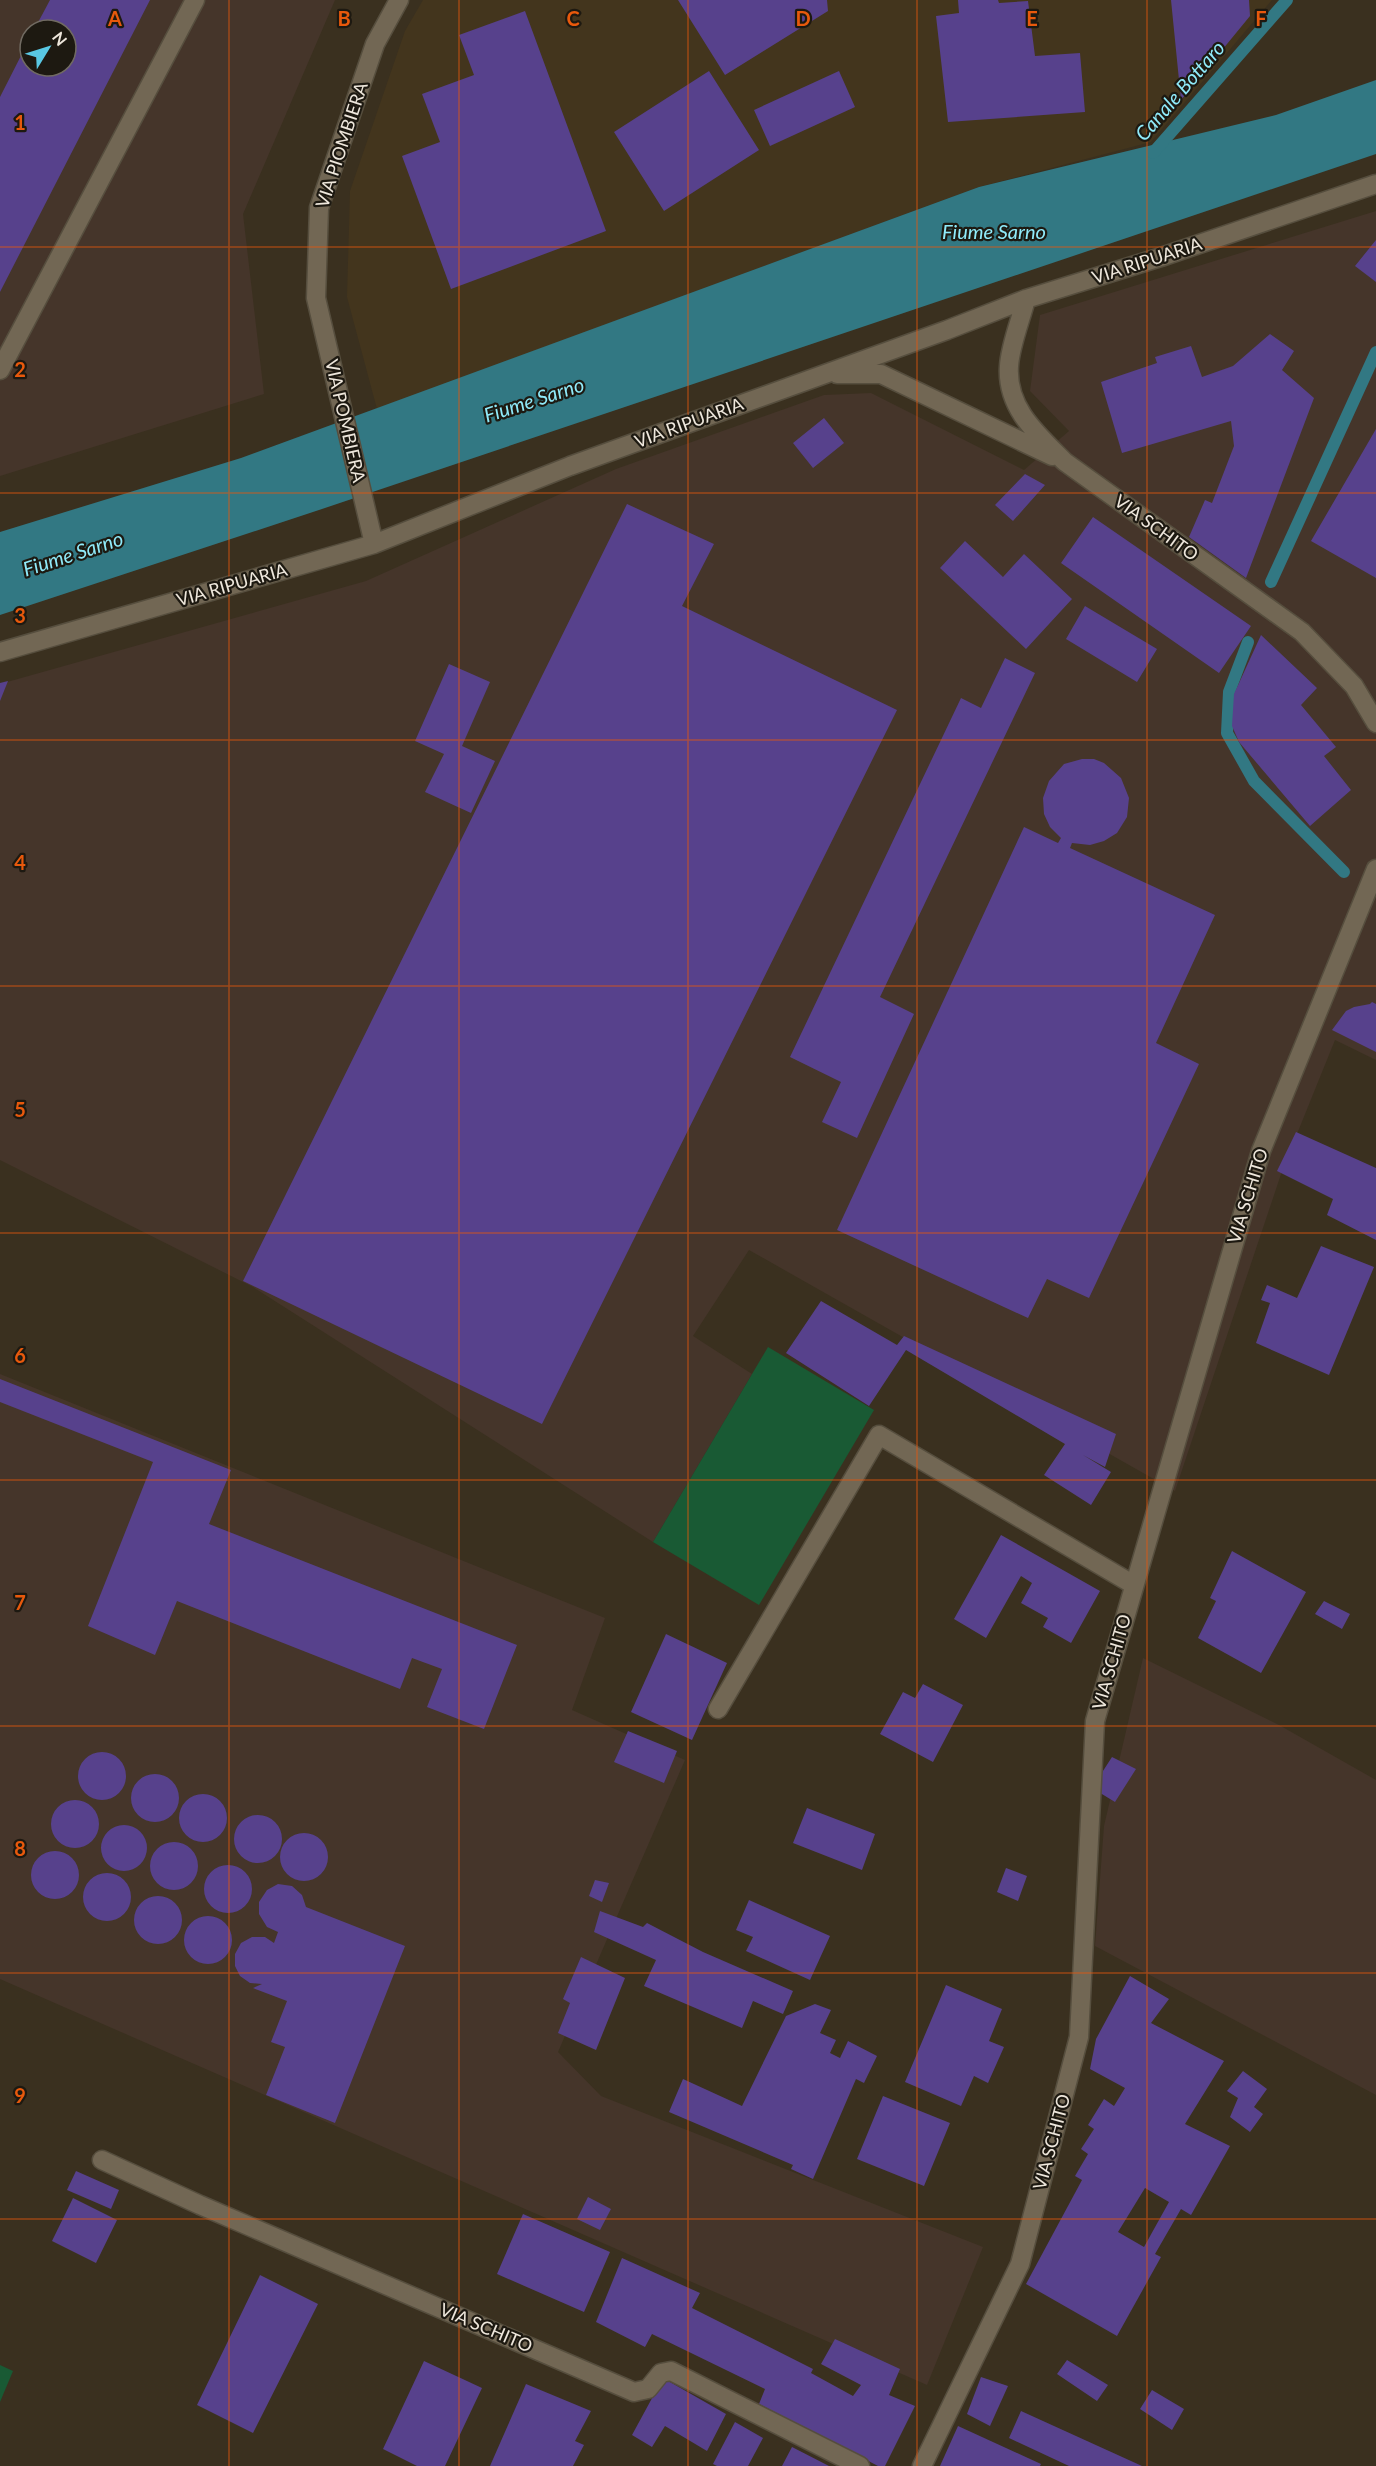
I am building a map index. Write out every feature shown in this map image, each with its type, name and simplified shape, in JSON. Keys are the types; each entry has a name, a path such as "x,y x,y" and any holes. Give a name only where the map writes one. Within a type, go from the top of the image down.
{"street":[{"path":"0,370 195,0"},
{"name":"VIA PIOMBIERA","path":"315,297 320,208 375,44 399,0"},
{"name":"VIA RIPUARIA","path":"0,652 374,544 570,466 947,330 1026,299 1161,257 1376,184"},
{"name":"VIA POMBIERA","path":"315,297 374,544"},
{"name":"VIA SCHITO","path":"1026,299 1009,365 1011,392 1018,410 1034,431 1065,462 1302,632 1354,686 1376,723"},
{"path":"824,374 881,374 1065,462"},
{"name":"VIA SCHITO","path":"922,2466 1020,2264 1079,2037 1095,1721 1261,1151 1376,869"},
{"path":"718,1709 879,1434 1134,1586"},
{"name":"VIA SCHITO","path":"102,2160 211,2210 634,2392 648,2389 661,2373 671,2371 860,2466"}],"shaded area":[{"path":"0,0 335,0 243,214 264,394 0,476"},
{"path":"423,0 1272,0 1151,142 979,187 377,409 347,297 350,191 405,31"},
{"path":"1376,211 1376,1060 1335,1040 1282,1171 1175,1491 749,1250 693,1336 752,1374 653,1542 253,1287 0,1160 0,684 366,581 616,469 824,395 871,393 1024,470 1069,431 1030,391 1040,315"},
{"path":"0,1374 605,1618 572,1710 685,1760 558,2052 601,2096 983,2247 927,2385 0,1979"},
{"path":"1143,1658 1279,1725 1376,1780 1376,2095 1095,1946 1104,1826"}],"green space":[{"path":"768,1347 874,1410 759,1605 653,1542"},
{"path":"0,2365 13,2371 0,2402"}],"water":[{"name":"Fiume Sarno","path":"1376,80 1376,154 0,615 0,532 241,458 979,187 1276,115"}],"building":[{"path":"50,0 150,0 0,292 0,97 18,62 18,78 78,78 78,18 40,18"},
{"path":"678,0 827,0 828,11 725,75"},
{"path":"958,0 998,0 999,3 1028,1 1035,56 1080,53 1085,112 948,122 936,16 959,13"},
{"path":"1171,0 1249,0 1250,16 1181,100"},
{"path":"525,11 606,231 451,289 402,156 440,142 422,94 474,75 459,35"},
{"path":"709,71 759,150 664,211 614,132"},
{"path":"839,71 855,107 770,146 754,110"},
{"path":"1376,240 1376,282 1355,266"},
{"path":"1270,334 1294,351 1282,370 1314,398 1246,578 1189,537 1205,500 1212,503 1234,446 1231,421 1122,453 1101,382 1157,363 1155,357 1191,346 1202,377 1233,366"},
{"path":"824,418 844,443 813,468 793,443"},
{"path":"1376,429 1376,578 1311,541"},
{"path":"1025,474 1045,485 1013,521 995,505"},
{"path":"627,504 714,544 682,606 897,710 542,1424 243,1281"},
{"path":"1093,517 1251,626 1219,673 1061,563"},
{"path":"965,541 1003,577 1024,554 1072,599 1026,649 940,568"},
{"path":"1085,606 1157,649 1137,682 1066,639"},
{"path":"1261,635 1317,688 1301,705 1336,747 1324,756 1351,790 1310,826 1239,742 1232,726 1234,694"},
{"path":"1005,658 1035,673 880,997 914,1014 857,1138 822,1122 841,1082 790,1057 961,698 981,708"},
{"path":"449,664 490,682 462,746 495,761 471,813 425,792 444,754 415,741"},
{"path":"8,681 0,701 0,683"},
{"path":"1082,759 1094,759 1104,763 1121,778 1129,798 1127,817 1117,833 1104,841 1090,845 1072,843 1070,848 1215,915 1156,1043 1199,1064 1089,1298 1047,1279 1028,1318 837,1230 1024,827 1058,843 1061,838 1050,827 1044,814 1043,798 1049,781 1064,764"},
{"path":"1372,1002 1376,1004 1376,1052 1332,1030 1346,1011"},
{"path":"1296,1132 1376,1168 1376,1240 1327,1215 1333,1199 1277,1171"},
{"path":"1321,1246 1374,1267 1329,1375 1256,1343 1270,1303 1261,1300 1267,1285 1297,1298"},
{"path":"821,1301 897,1345 904,1336 1116,1434 1105,1467 1083,1455 1111,1472 1091,1505 1044,1475 1065,1444 906,1350 869,1406 786,1353"},
{"path":"0,1379 231,1470 209,1524 517,1645 484,1729 427,1707 442,1669 412,1658 400,1689 177,1601 155,1655 88,1626 153,1462 0,1402"},
{"path":"1001,1535 1100,1591 1071,1643 1043,1627 1048,1618 1021,1603 1032,1583 1021,1576 986,1638 954,1619"},
{"path":"1232,1551 1306,1592 1261,1673 1198,1638 1216,1601 1210,1598"},
{"path":"1324,1601 1350,1614 1342,1629 1315,1614"},
{"path":"666,1634 727,1663 692,1740 631,1712"},
{"path":"923,1684 963,1705 933,1762 880,1734 903,1692 915,1698"},
{"path":"628,1731 677,1751 664,1783 614,1762"},
{"path":"102,1752 119,1759 126,1776 119,1793 102,1800 85,1793 78,1776 85,1759"},
{"path":"1112,1757 1136,1769 1115,1802 1092,1788"},
{"path":"155,1774 172,1781 179,1798 172,1815 155,1822 138,1815 131,1798 138,1781"},
{"path":"203,1794 220,1801 227,1818 220,1835 203,1842 186,1835 179,1818 186,1801"},
{"path":"75,1800 92,1807 99,1824 92,1841 75,1848 58,1841 51,1824 58,1807"},
{"path":"807,1808 875,1834 862,1870 793,1843"},
{"path":"258,1815 275,1822 282,1839 275,1856 258,1863 241,1856 234,1839 241,1822"},
{"path":"129,1825 141,1831 146,1839 146,1857 141,1865 133,1870 119,1871 107,1865 102,1857 101,1843 107,1831 115,1826"},
{"path":"304,1833 321,1840 328,1857 321,1874 304,1881 287,1874 280,1857 287,1840"},
{"path":"174,1842 191,1849 198,1866 191,1883 174,1890 157,1883 150,1866 157,1849"},
{"path":"55,1851 72,1858 79,1875 72,1892 55,1899 38,1892 31,1875 38,1858"},
{"path":"228,1865 245,1872 252,1889 245,1906 228,1913 211,1906 204,1889 211,1872"},
{"path":"1006,1868 1027,1876 1018,1901 997,1892"},
{"path":"107,1873 124,1880 131,1897 124,1914 107,1921 90,1914 83,1897 90,1880"},
{"path":"595,1880 609,1883 602,1902 589,1896"},
{"path":"278,1884 292,1886 302,1895 306,1907 405,1946 335,2123 266,2095 285,2047 271,2042 287,2001 253,1988 262,1984 250,1983 240,1976 235,1966 235,1954 241,1943 252,1937 265,1937 274,1943 278,1932 267,1927 259,1914 259,1902 267,1890"},
{"path":"158,1896 175,1903 182,1920 175,1937 158,1944 141,1937 134,1920 141,1903"},
{"path":"749,1900 830,1936 810,1980 746,1951 753,1937 736,1930"},
{"path":"600,1911 643,1927 647,1923 703,1952 793,1991 783,2014 753,2001 742,2028 644,1986 656,1960 594,1932"},
{"path":"208,1916 225,1923 232,1940 225,1957 208,1964 191,1957 184,1940 191,1923"},
{"path":"581,1957 625,1978 596,2050 558,2033 570,2003 563,1999"},
{"path":"1130,1976 1169,1999 1151,2023 1224,2061 1185,2124 1230,2146 1191,2215 1181,2209 1155,2254 1161,2257 1117,2336 1026,2284 1082,2180 1075,2176 1088,2154 1081,2149 1094,2129 1088,2125 1104,2099 1114,2106 1125,2088 1090,2069 1096,2039","holes":["1145,2188 1169,2202 1144,2247 1118,2232"]},
{"path":"946,1985 1002,2009 989,2041 1004,2047 988,2083 974,2076 961,2106 905,2082"},
{"path":"815,2004 831,2010 820,2033 836,2040 830,2053 840,2058 848,2041 877,2056 864,2083 856,2079 813,2179 791,2169 793,2165 669,2112 683,2079 742,2106 786,2016"},
{"path":"1243,2071 1267,2089 1254,2107 1263,2114 1250,2132 1230,2117 1238,2098 1227,2091"},
{"path":"883,2096 950,2123 924,2186 857,2159"},
{"path":"76,2171 119,2190 111,2209 67,2190"},
{"path":"588,2197 611,2209 600,2230 577,2219"},
{"path":"73,2198 117,2220 96,2263 52,2241"},
{"path":"523,2214 610,2252 584,2312 497,2274"},
{"path":"622,2258 700,2293 692,2308 813,2369 811,2373 853,2396 861,2385 821,2364 835,2339 900,2369 889,2395 915,2406 885,2466 878,2466 759,2404 765,2389 652,2334 645,2347 596,2322"},
{"path":"260,2275 318,2304 253,2433 197,2405"},
{"path":"1067,2360 1108,2385 1097,2401 1057,2374"},
{"path":"424,2361 482,2388 445,2466 417,2466 383,2449"},
{"path":"981,2377 1008,2386 990,2426 967,2414"},
{"path":"663,2378 726,2414 707,2451 665,2426 652,2447 632,2435"},
{"path":"526,2384 591,2411 575,2441 584,2445 573,2466 490,2466"},
{"path":"1152,2390 1184,2409 1172,2430 1140,2409"},
{"path":"1021,2411 1142,2466 1069,2466 1009,2438"},
{"path":"735,2422 763,2438 748,2466 717,2466 713,2464"},
{"path":"958,2426 1041,2464 1040,2466 940,2466"},
{"path":"792,2447 829,2466 782,2466"}],"waterway":[{"name":"Canale Bottaro","path":"1153,153 1287,0"},
{"path":"1271,582 1376,352"},
{"path":"1248,642 1229,692 1227,733 1254,781 1344,872"}]}
